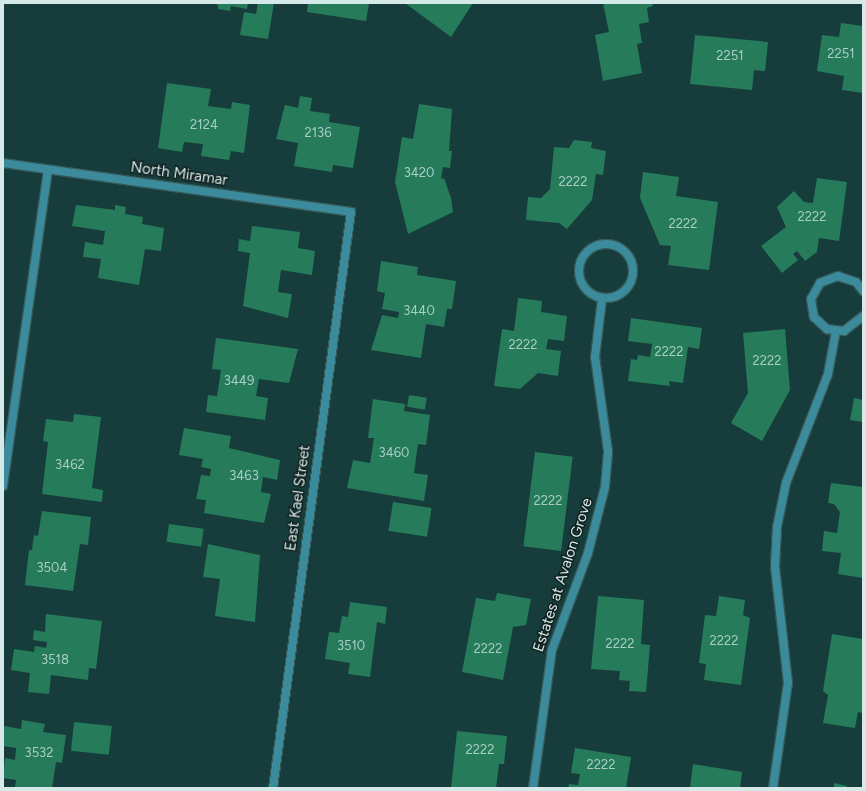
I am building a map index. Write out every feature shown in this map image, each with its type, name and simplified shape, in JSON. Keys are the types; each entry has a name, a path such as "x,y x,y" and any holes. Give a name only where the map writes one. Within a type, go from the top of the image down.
{"street":[{"name":"North Miramar","path":"3,163 351,212"},
{"path":"3,486 48,170"},
{"name":"East Kael Street","path":"273,788 351,212"},
{"path":"605,243 623,249 631,260 633,274 620,295 602,299 582,284 579,267 588,250 605,243"},
{"path":"863,291 856,282 838,276 820,283 814,290 811,299 814,317 836,331 852,328 863,316"},
{"name":"Estates at Avalon Grove","path":"533,788 552,650 588,553 605,487 608,451 595,357 602,299"},
{"path":"773,788 788,683 775,567 777,527 786,483 828,374 836,331"}],"building":[{"path":"213,3 248,3 247,9 231,6 230,11 218,9 218,5"},
{"path":"258,3 274,3 268,39 240,35 244,12 256,14"},
{"path":"308,3 369,3 366,21 307,12"},
{"path":"405,3 473,3 451,37"},
{"path":"603,3 652,3 653,6 647,8 649,22 639,24 642,43 637,44 642,73 603,81 595,35 609,32"},
{"path":"841,23 863,26 863,93 842,90 844,76 817,71 822,35 839,37"},
{"path":"695,35 768,42 765,71 754,70 752,90 690,84"},
{"path":"167,83 211,89 208,106 231,109 232,102 250,105 244,153 231,151 229,160 201,156 203,144 184,142 182,152 158,148"},
{"path":"300,96 312,98 310,111 330,114 329,122 360,127 353,168 333,165 332,172 294,166 298,143 276,139 285,105 298,108"},
{"path":"419,104 452,109 449,151 452,151 450,168 443,167 441,179 444,178 451,198 453,212 408,234 395,182 402,137 413,139"},
{"path":"574,140 592,142 591,148 606,151 603,175 596,174 592,200 567,229 559,223 526,220 528,197 541,198 550,189 554,147 569,148"},
{"path":"643,172 679,177 676,196 718,202 709,270 668,265 671,246 660,245 640,198"},
{"path":"817,178 847,182 839,241 819,238 817,252 805,261 797,251 793,254 798,260 782,273 761,246 786,227 777,207 794,191 804,202 813,203"},
{"path":"76,205 115,210 115,205 126,207 125,214 143,217 142,224 164,228 161,251 145,249 139,285 98,278 101,259 83,257 85,242 103,245 105,231 72,226"},
{"path":"252,226 300,232 298,248 315,251 312,275 281,270 278,292 292,294 288,318 243,306 250,253 238,251 239,239 250,241"},
{"path":"381,261 418,267 417,275 456,281 452,309 447,309 444,327 426,324 421,358 371,350 382,315 398,318 399,312 382,309 385,293 377,291"},
{"path":"518,298 542,301 541,312 567,316 564,341 548,339 546,349 561,351 558,376 538,373 520,389 494,386 502,329 514,331"},
{"path":"631,318 702,328 699,349 688,347 683,383 669,381 670,386 628,381 631,359 637,360 638,355 650,357 652,344 628,341"},
{"path":"785,329 790,390 762,441 731,423 748,393 743,333"},
{"path":"216,338 298,349 289,383 259,379 256,396 268,398 265,420 206,412 208,395 217,396 221,370 212,369"},
{"path":"409,395 427,398 425,410 407,407"},
{"path":"854,398 863,400 863,422 850,420"},
{"path":"373,399 405,404 404,411 430,415 426,445 418,444 414,473 428,475 424,501 347,488 353,460 370,463 374,438 368,438"},
{"path":"74,414 101,417 92,488 103,490 102,502 42,494 48,442 43,441 46,419 73,422"},
{"path":"184,428 231,436 229,448 280,460 277,480 263,477 261,492 271,494 264,523 204,513 206,500 196,499 201,475 210,476 211,469 201,467 203,459 179,455"},
{"path":"535,452 573,457 561,551 523,546"},
{"path":"831,483 863,487 863,578 838,574 841,553 822,551 824,531 837,533 840,512 834,504 828,503"},
{"path":"393,502 432,508 427,537 388,531"},
{"path":"42,511 91,517 88,545 80,544 73,591 25,585 29,550 32,550 34,535 38,536"},
{"path":"169,524 204,529 201,547 166,542"},
{"path":"208,544 260,555 255,622 215,616 220,579 203,577"},
{"path":"497,593 531,599 526,625 513,627 503,680 462,672 476,598 495,601"},
{"path":"598,596 644,600 641,644 650,645 646,692 629,691 630,681 619,680 620,671 591,669"},
{"path":"719,596 745,600 743,615 750,618 741,685 704,680 706,664 699,663 705,615 716,616"},
{"path":"350,602 387,607 385,624 377,622 370,677 348,674 350,663 325,659 329,632 339,633 342,616 348,617"},
{"path":"46,614 102,621 96,669 89,668 88,680 51,675 49,694 28,692 30,673 11,670 14,649 34,652 35,646 46,648 47,642 33,640 34,630 45,632"},
{"path":"832,634 863,639 863,713 858,712 855,728 823,723 828,695 823,691"},
{"path":"22,720 45,724 43,732 66,735 62,763 56,762 52,788 15,788 16,780 3,778 5,758 15,760 16,748 3,746 4,726 21,729"},
{"path":"74,722 112,726 109,755 71,751"},
{"path":"457,731 507,736 504,764 499,764 496,788 451,788"},
{"path":"575,748 631,757 626,788 568,788 569,784 578,785 580,774 571,773"},
{"path":"693,764 742,772 740,788 690,788"},
{"path":"834,783 847,786 847,788 834,788"}]}
